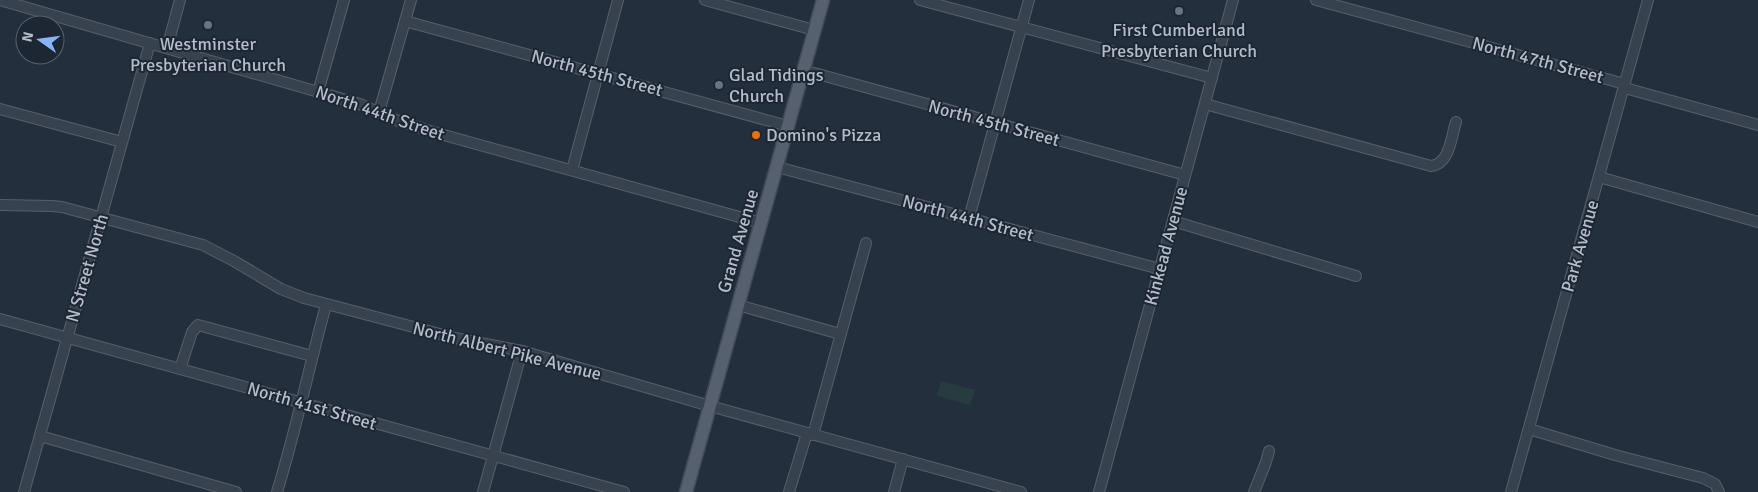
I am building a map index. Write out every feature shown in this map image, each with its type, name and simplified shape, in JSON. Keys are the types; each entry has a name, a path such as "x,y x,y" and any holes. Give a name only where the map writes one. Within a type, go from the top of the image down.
{"main road":[{"name":"Grand Avenue","path":"686,492 823,0"}],"street":[{"name":"North 44th Street","path":"0,0 360,104 393,119 433,132 761,223"},
{"path":"167,48 180,0"},
{"path":"318,92 344,0"},
{"path":"379,112 411,0"},
{"path":"572,170 618,0"},
{"path":"705,0 814,30"},
{"path":"920,0 1212,78"},
{"path":"969,218 1029,0"},
{"name":"Kinkead Avenue","path":"1099,492 1233,0"},
{"name":"North 47th Street","path":"1316,0 1577,70 1621,83 1625,88 1758,125"},
{"name":"Park Avenue","path":"1511,492 1648,0"},
{"name":"North 45th Street","path":"405,21 788,126"},
{"name":"N Street North","path":"24,492 150,43"},
{"name":"North 45th Street","path":"803,70 1185,175"},
{"path":"1205,104 1431,166 1440,164 1446,157 1456,122"},
{"path":"0,109 122,142"},
{"name":"North 44th Street","path":"777,167 1160,270"},
{"path":"1599,177 1758,222"},
{"name":"North Albert Pike Avenue","path":"0,205 52,206 203,245 281,289 326,305 455,338 522,350 997,489 1021,492"},
{"path":"1173,221 1356,276"},
{"path":"789,492 810,434 866,243"},
{"path":"277,492 289,454 300,403 326,305"},
{"path":"738,305 840,334"},
{"name":"North 41st Street","path":"0,319 624,492"},
{"path":"180,369 192,332 198,326 312,356"},
{"path":"483,492 522,350"},
{"path":"1529,429 1703,478 1711,482 1718,490"},
{"path":"40,436 236,492"},
{"path":"1254,492 1266,462 1268,451"},
{"path":"894,492 903,460"}],"green space":[{"path":"941,381 975,390 970,405 937,396"}],"place":[{"name":"First Cumberland Presbyterian Church","path":"1179,11"},
{"name":"Westminster Presbyterian Church","path":"208,25"},
{"name":"Glad Tidings Church","path":"719,85"},
{"name":"Domino's Pizza","path":"756,135"}]}
